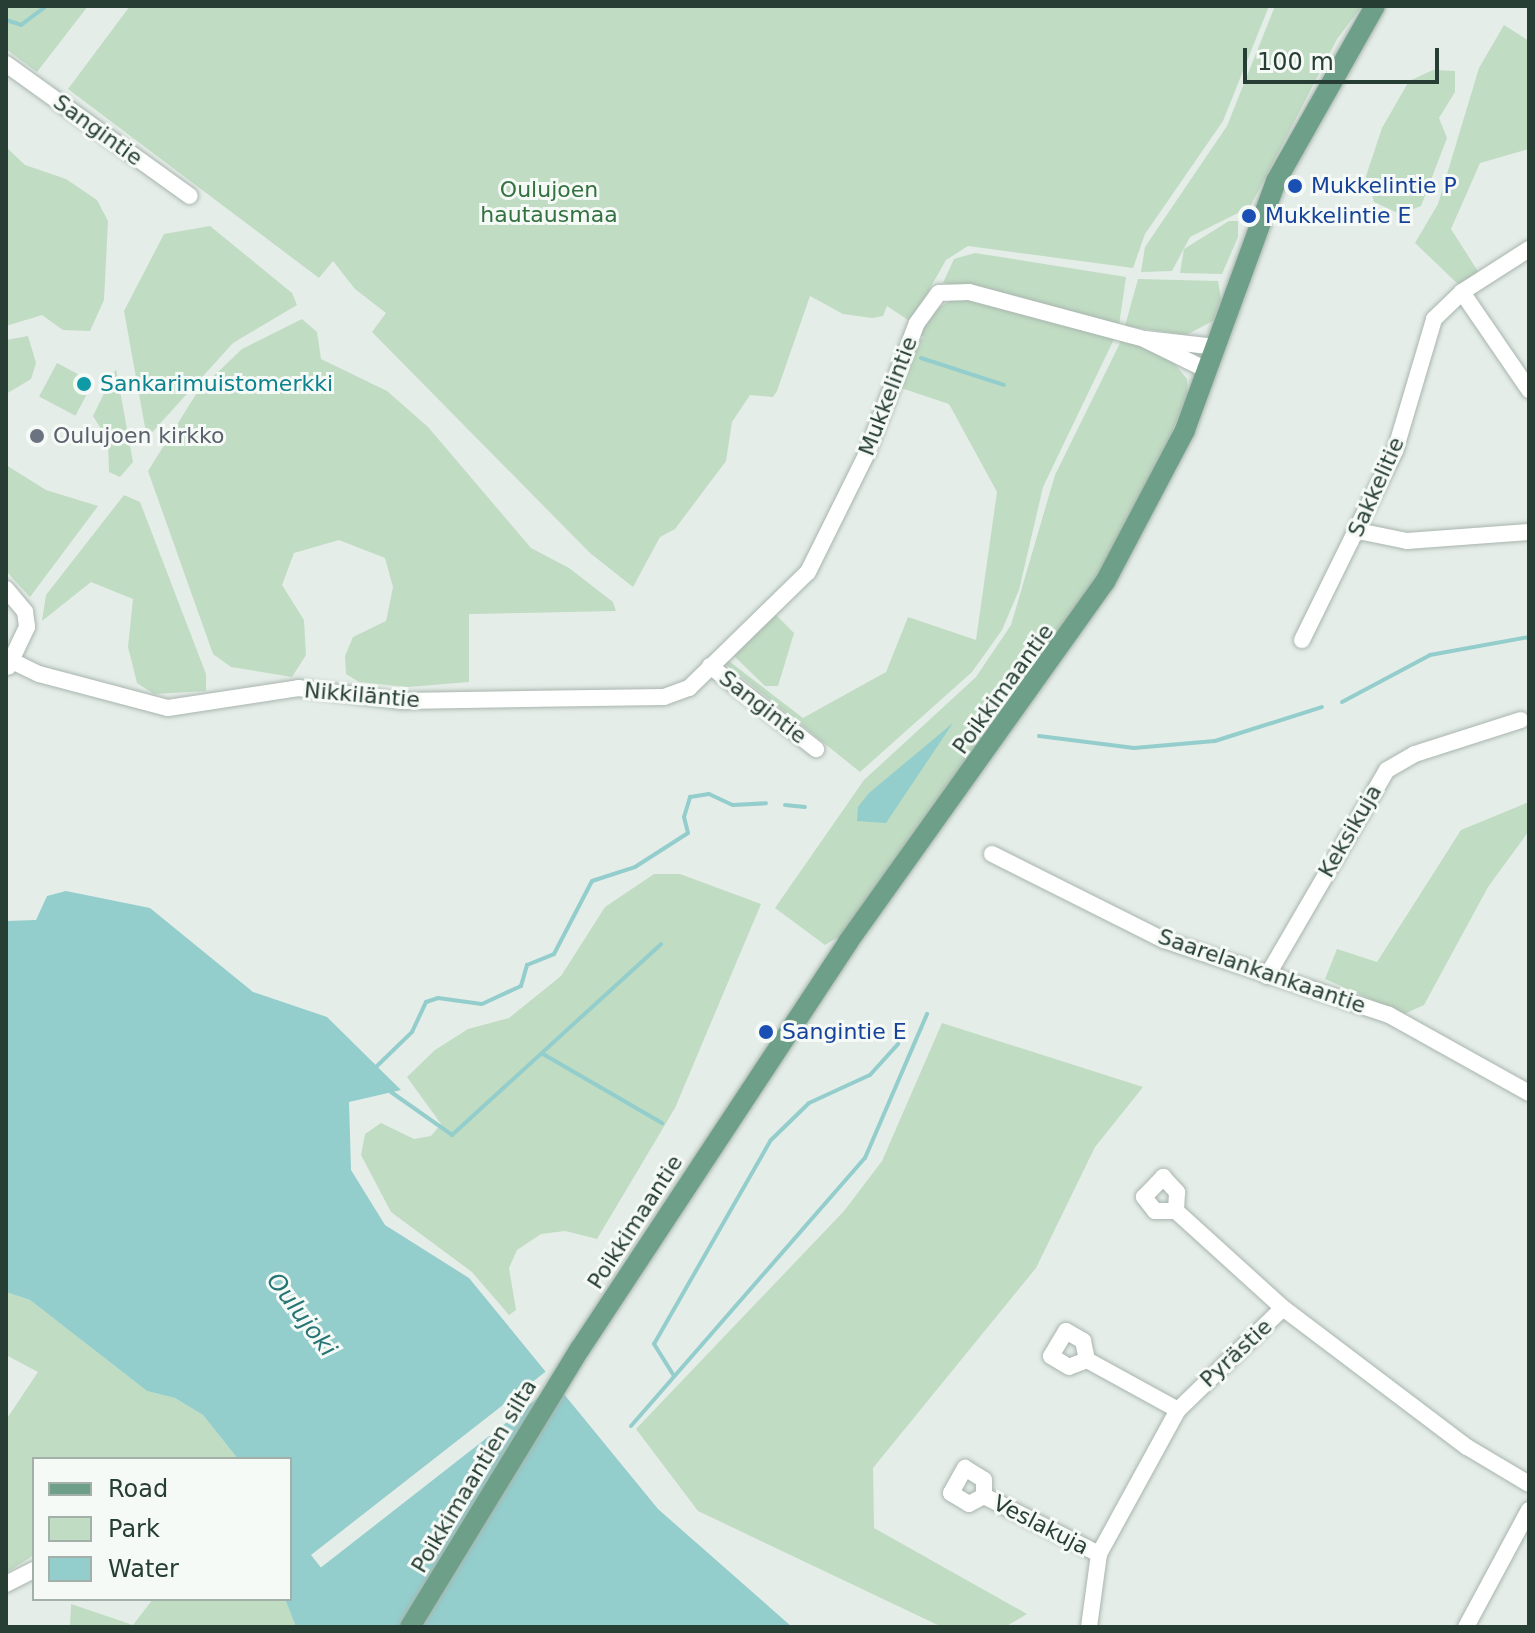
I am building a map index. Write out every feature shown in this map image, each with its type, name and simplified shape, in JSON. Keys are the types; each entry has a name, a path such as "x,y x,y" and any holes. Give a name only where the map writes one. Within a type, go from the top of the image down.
{"main road":[{"name":"Poikkimaantie","path":"580,1349 848,942 1105,582 1185,430 1276,181 1375,6"},
{"name":"Poikkimaantien silta","path":"410,1627 580,1349"}],"street":[{"name":"Sangintie","path":"6,64 190,196"},
{"name":"Sakkelitie","path":"1302,640 1395,451 1434,319 1462,292 1529,249"},
{"name":"Mukkelintie","path":"710,666 808,572 933,297 969,292 1145,339 1216,347"},
{"path":"1462,292 1529,390"},
{"name":"Mukkelintie","path":"1145,339 1207,370"},
{"path":"1358,531 1407,541 1529,532"},
{"path":"6,589 25,612 27,627 9,665"},
{"name":"Nikkiläntie","path":"9,665 82,685 195,708 298,688 402,701 649,699 689,688 710,666"},
{"name":"Sangintie","path":"710,666 816,749"},
{"name":"Keksikuja","path":"1267,976 1387,770 1415,754 1521,720"},
{"name":"Saarelankankaantie","path":"992,854 1164,940 1389,1015 1529,1093"},
{"path":"1176,1211 1283,1308"},
{"name":"Pyrästie","path":"1089,1627 1099,1554 1178,1410 1283,1308 1467,1447 1529,1484"},
{"path":"1087,1360 1178,1410"},
{"name":"Veslakuja","path":"984,1496 1099,1554"},
{"path":"1466,1627 1529,1510"},
{"path":"6,1584 32,1571"}],"green space":[{"path":"6,6 88,6 37,72 6,49"},
{"name":"Oulujoen hautausmaa","path":"130,6 1269,6 1223,121 1145,234 1133,268 968,246 946,260 911,322 887,306 883,316 872,318 843,314 810,296 777,391 773,397 750,395 732,422 726,461 675,529 660,537 633,587 590,553 372,332 386,313 355,289 333,261 319,278 68,89"},
{"path":"1275,6 1362,6 1337,39 1250,207 1190,237 1172,271 1141,272 1145,247 1227,126"},
{"path":"1504,25 1529,41 1529,149 1480,163 1451,229 1481,276 1460,286 1415,243 1438,204 1479,68"},
{"path":"1433,70 1455,71 1455,92 1439,118 1447,138 1421,206 1400,214 1374,202 1366,176 1382,128 1409,81"},
{"path":"6,147 25,165 66,179 97,200 108,221 104,300 90,331 63,330 42,315 6,326"},
{"path":"1229,221 1238,221 1238,237 1222,274 1180,273 1184,249"},
{"path":"210,226 292,293 297,305 233,343 147,438 124,311 164,234"},
{"path":"975,253 1126,277 1119,325 943,283 954,259"},
{"path":"1138,279 1218,281 1221,299 1213,321 1186,335 1125,326"},
{"path":"956,297 1115,337 1043,487 1019,590 1002,630 972,672 860,772 723,662 725,658 803,718 886,672 908,617 976,640 997,492 949,404 898,387 913,346 924,337 919,335 928,314"},
{"path":"302,319 317,332 321,359 387,391 428,427 531,548 569,568 613,602 616,611 469,614 469,682 408,687 359,682 346,674 345,656 353,637 386,621 393,587 385,558 339,540 294,553 282,585 304,620 306,655 292,677 231,667 213,654 148,471 198,391 242,349"},
{"path":"28,336 36,363 31,379 6,394 6,340"},
{"path":"1122,339 1169,357 1187,379 1188,393 1167,444 1098,577 840,936 825,945 775,908 864,780 976,677 1011,625 1055,475"},
{"path":"57,363 93,382 75,416 39,397"},
{"path":"116,369 133,462 120,477 109,472 108,440 93,416"},
{"path":"6,465 46,490 98,506 30,597 6,571"},
{"path":"124,495 140,502 206,674 206,691 154,694 137,683 128,647 133,599 91,582 42,621 46,595"},
{"path":"775,614 794,633 778,686 765,686 734,656"},
{"path":"1529,802 1529,831 1488,887 1424,1005 1404,1014 1325,979 1337,949 1377,962 1461,830"},
{"path":"654,874 680,874 761,904 675,1108 597,1239 565,1231 541,1234 517,1250 509,1268 516,1310 509,1315 472,1272 391,1212 361,1155 365,1134 381,1123 414,1139 431,1136 441,1124 407,1077 435,1050 468,1029 509,1018 561,976 605,907"},
{"path":"942,1023 1143,1087 1095,1147 1036,1268 873,1468 874,1528 1027,1614 1005,1627 942,1627 698,1511 636,1429 844,1211 882,1161"},
{"path":"6,1292 30,1300 147,1391 175,1398 203,1415 236,1457 32,1457 32,1556 6,1573 6,1420 38,1372 6,1355"},
{"path":"151,1601 286,1601 296,1627 70,1627 71,1604 133,1625"}],"water":[{"path":"953,723 886,823 857,821 858,807 869,793"},
{"name":"Oulujoki","path":"66,891 150,908 253,992 327,1017 401,1090 349,1102 351,1170 385,1225 469,1278 658,1509 792,1627 296,1627 286,1601 292,1601 292,1457 236,1457 203,1415 175,1398 147,1391 30,1300 6,1292 6,921 36,920 47,896"}],"pier":[{"path":"549,1369 559,1382 321,1568 311,1555"}],"waterway":[{"path":"6,20 21,25 46,6"},
{"path":"921,358 1004,385"},
{"path":"1342,702 1430,655 1529,637"},
{"path":"1039,736 1134,748 1215,741 1322,707"},
{"path":"377,1066 412,1032 426,1002 438,998 482,1004 521,986 527,965 554,954 592,881 635,867 688,833 684,817 690,797 709,794 733,805 766,803"},
{"path":"785,805 805,807"},
{"path":"391,1092 452,1135 661,944"},
{"path":"631,1426 865,1158 927,1014"},
{"path":"674,1376 654,1344 771,1140 809,1103 870,1075 898,1044"},
{"path":"543,1054 662,1123"}],"place":[{"name":"Mukkelintie P","path":"1295,186"},
{"name":"Mukkelintie E","path":"1249,216"},
{"name":"Sankarimuistomerkki","path":"84,384"},
{"name":"Oulujoen kirkko","path":"37,436"},
{"name":"Sangintie E","path":"766,1032"}]}
